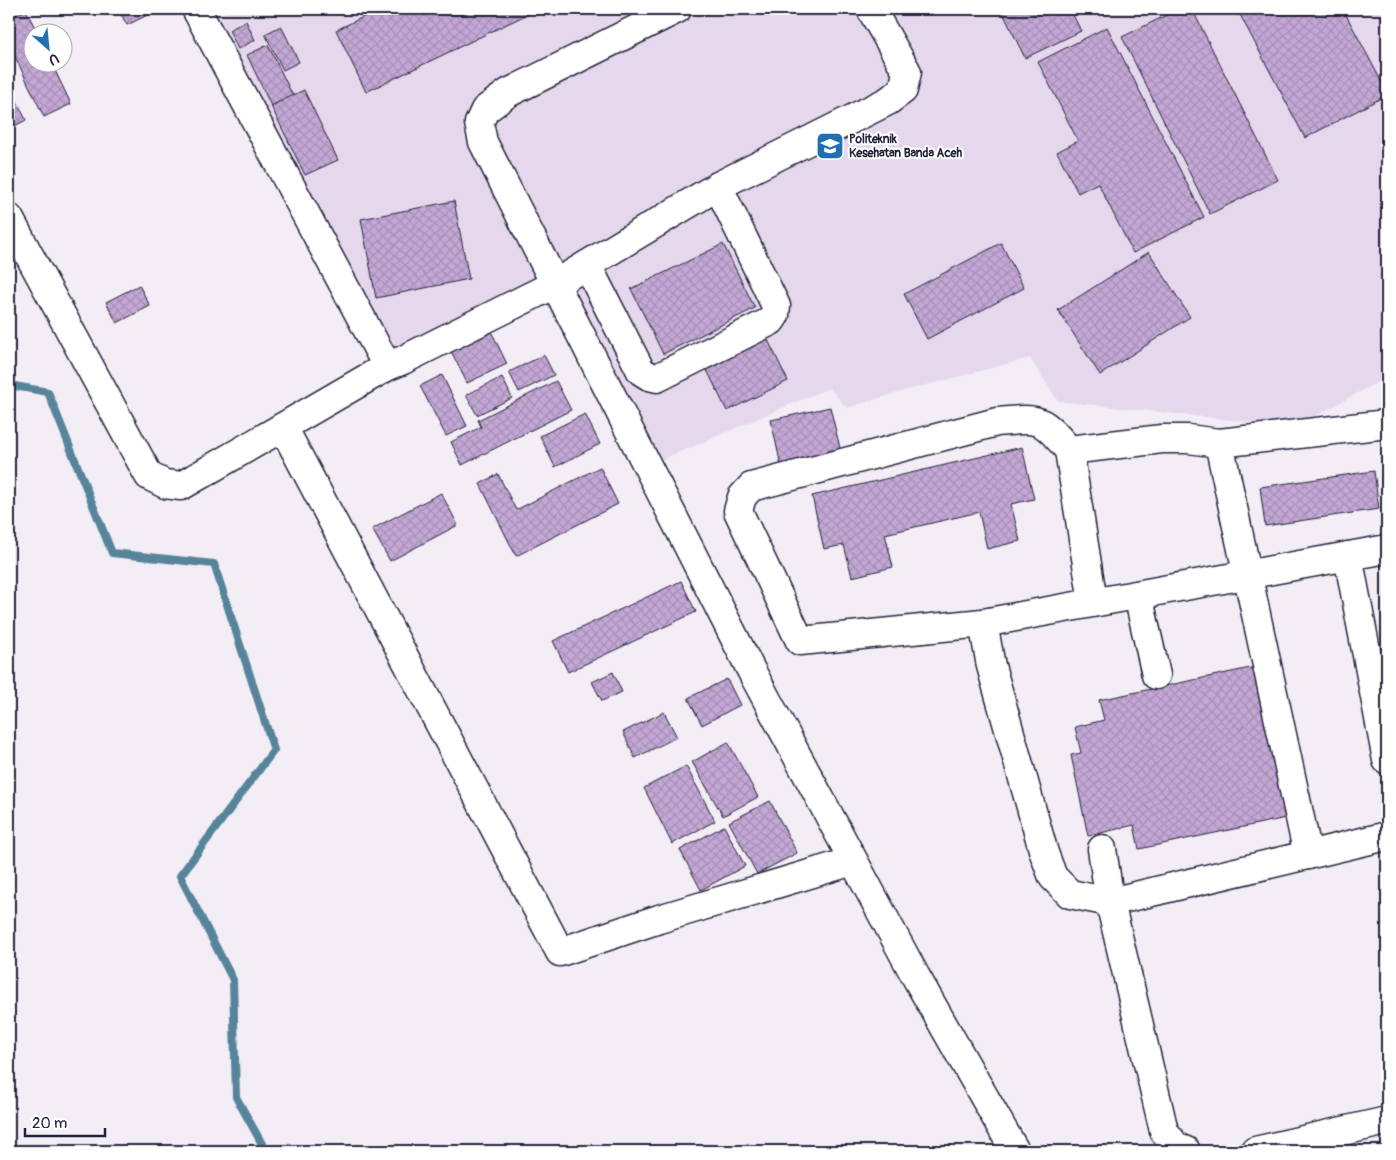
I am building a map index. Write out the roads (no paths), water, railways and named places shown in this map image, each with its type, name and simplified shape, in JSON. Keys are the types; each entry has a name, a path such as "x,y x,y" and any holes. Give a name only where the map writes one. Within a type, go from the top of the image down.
{"street":[{"path":"196,9 388,366"},
{"path":"677,9 508,93 485,110 479,123 483,142 752,672 916,977 1015,1151"},
{"path":"9,218 149,476 165,484 181,486 388,366 555,284 718,186 888,101 903,90 907,72 871,9"},
{"path":"587,265 641,371 649,376 657,378 772,321 776,306 718,186"},
{"path":"1093,602 1069,450 1049,426 1032,419 997,422 751,487 742,497 738,510 800,641 983,623 1387,549"},
{"path":"1069,450 1162,438 1188,438 1219,443 1387,424"},
{"path":"282,428 560,952 660,919 853,861"},
{"path":"1219,443 1308,855"},
{"path":"1348,556 1387,761"},
{"path":"1138,595 1156,675"},
{"path":"983,623 991,666 1044,853 1053,878 1070,894 1110,902 1387,836"},
{"path":"1102,849 1110,902 1164,1131 1176,1147 1186,1151"},
{"path":"1264,1151 1387,1120"}],"waterway":[{"path":"9,385 48,392 112,553 214,564 274,750 180,876 233,980 236,1097 266,1151"}],"place":[{"name":"Politeknik Kesehatan Banda Aceh","path":"830,146"}]}
